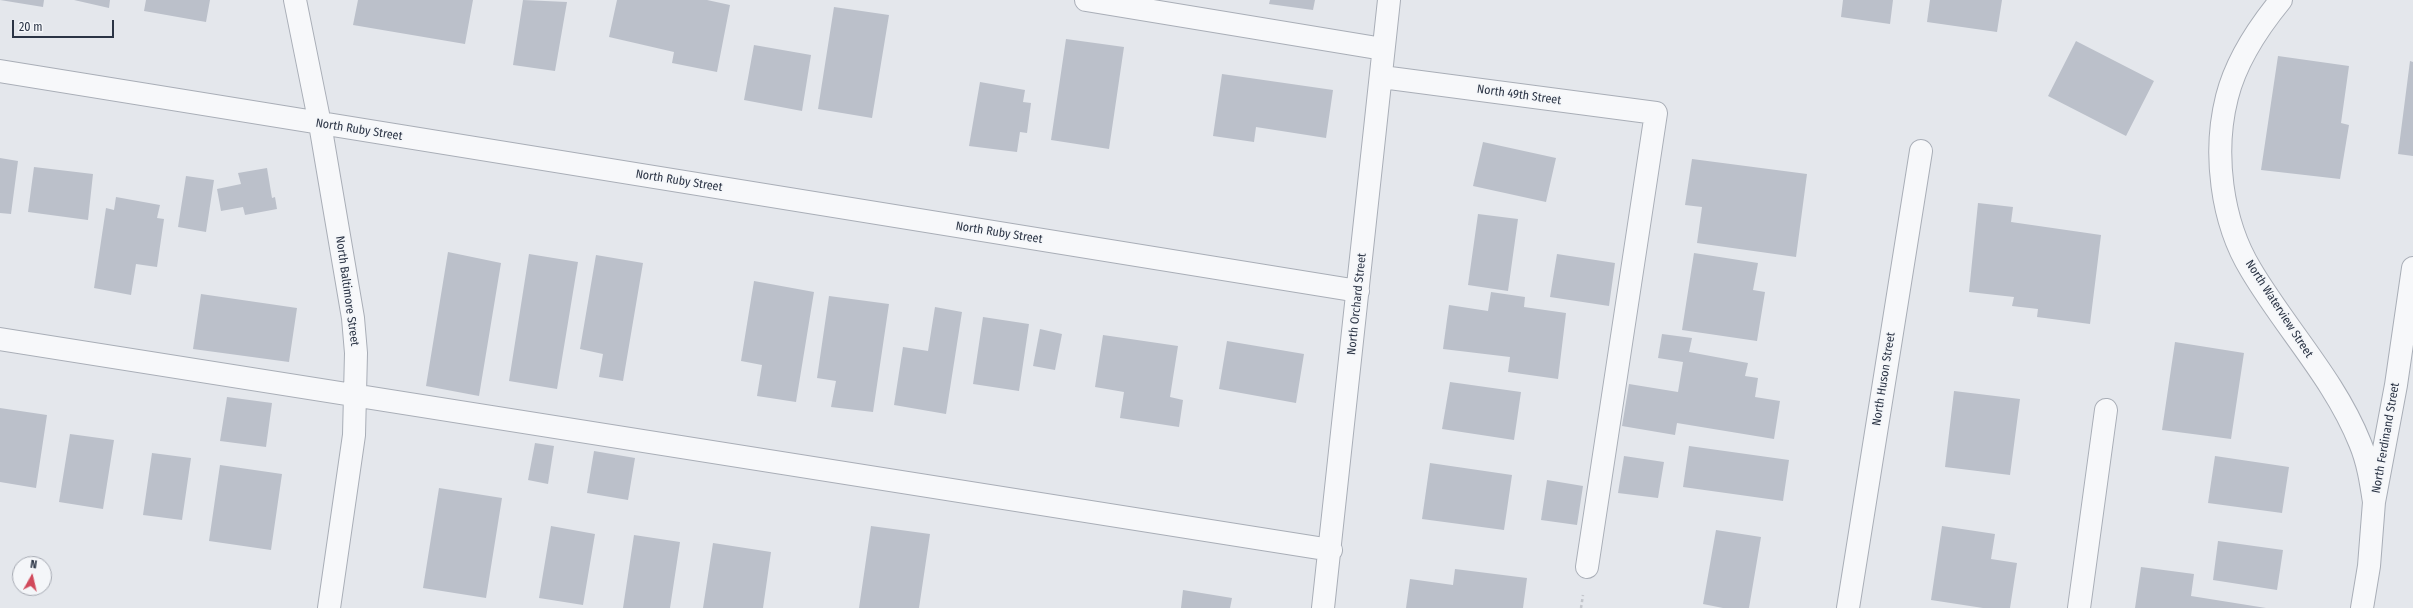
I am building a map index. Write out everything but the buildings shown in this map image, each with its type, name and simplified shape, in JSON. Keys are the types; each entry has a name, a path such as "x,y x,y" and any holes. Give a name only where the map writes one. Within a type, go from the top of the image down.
{"street":[{"name":"North Baltimore Street","path":"295,0 320,124 353,318 356,396 350,469 329,608"},
{"path":"1086,0 1383,49"},
{"name":"North Orchard Street","path":"1323,608 1331,550 1389,0"},
{"name":"North Waterview Street","path":"2281,0 2249,44 2227,97 2221,148 2225,195 2230,222 2250,269 2347,413 2361,444 2369,471 2374,502"},
{"name":"North Ruby Street","path":"0,71 1358,291"},
{"name":"North 49th Street","path":"1382,77 1656,113 1587,567"},
{"name":"North Huson Street","path":"1848,608 1920,151"},
{"name":"North Ferdinand Street","path":"2362,608 2369,566 2374,502 2396,385 2413,268"},
{"path":"0,339 1331,550"},
{"path":"2079,608 2106,410"}]}
